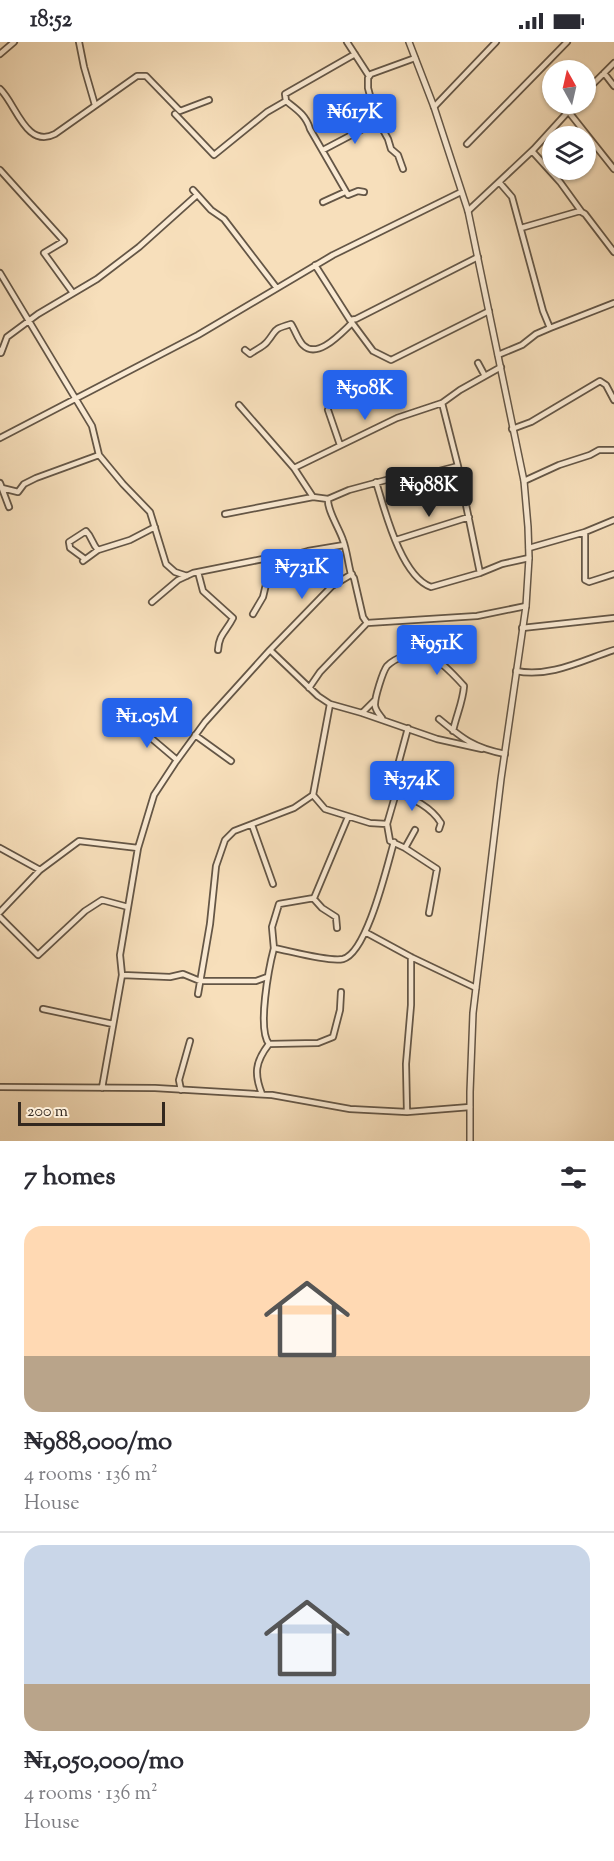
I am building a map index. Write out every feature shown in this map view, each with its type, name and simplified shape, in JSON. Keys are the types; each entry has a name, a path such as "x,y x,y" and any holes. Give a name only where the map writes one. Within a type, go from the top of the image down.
{"street":[{"path":"0,54 9,49 14,42"},
{"path":"79,42 95,105"},
{"path":"347,42 369,76 368,88 378,122 391,149 400,159 403,169"},
{"path":"409,42 434,107 468,211 524,481 529,548 526,606 476,988 470,1141"},
{"path":"434,107 496,42"},
{"path":"467,144 567,42"},
{"path":"355,54 285,94 286,101 305,117 345,192 348,195 358,191 364,192"},
{"path":"369,76 415,58"},
{"path":"596,81 614,63"},
{"path":"604,73 614,86"},
{"path":"0,89 11,101 18,118 34,135 40,137 55,134 124,83 141,75 154,84 178,110 186,110 209,100"},
{"path":"175,114 214,155 267,112 286,101"},
{"path":"468,211 532,151 565,114"},
{"path":"570,114 614,169"},
{"path":"323,150 378,122"},
{"path":"532,151 560,182 580,211 614,252"},
{"path":"0,170 64,241 44,253 73,293"},
{"path":"499,182 512,197 543,311 550,328"},
{"path":"0,350 1,353 7,337 38,314 97,279 139,247 195,192 211,210 224,219 276,287"},
{"path":"323,202 345,192"},
{"path":"0,438 198,335 315,265 461,192"},
{"path":"521,228 580,211"},
{"path":"245,350 249,354 266,344 270,335 276,330 291,324 304,346 318,349 336,339 351,321 478,257"},
{"path":"315,265 373,351 391,360 489,311"},
{"path":"0,273 92,426 99,455 150,512 166,564 175,572 187,576"},
{"path":"498,355 522,345 536,334 614,304"},
{"path":"478,363 484,376"},
{"path":"294,468 397,418 442,403 501,367"},
{"path":"512,429 531,422 600,381 606,385 614,400"},
{"path":"442,403 458,466 480,573"},
{"path":"239,405 294,468 313,497"},
{"path":"328,410 340,445"},
{"path":"524,481 599,450 614,450"},
{"path":"1,486 18,492 24,484 36,478 99,455"},
{"path":"225,514 313,497 328,499 376,482 458,466"},
{"path":"376,482 396,540 411,570 424,585 431,587 502,564 529,558"},
{"path":"1,486 9,507"},
{"path":"328,499 328,505 336,520 344,545 363,617 367,623"},
{"path":"396,540 469,517"},
{"path":"529,548 585,532 614,520"},
{"path":"98,550 86,531 69,542 70,548 84,560 98,550 130,540 155,527"},
{"path":"585,532 585,580 589,582 614,574"},
{"path":"152,602 178,580 198,572 344,545"},
{"path":"252,614 263,597 272,559"},
{"path":"198,572 203,591 233,618 228,628 218,638 218,650"},
{"path":"102,1088 122,975 120,955 138,848 154,795 195,735 270,650 332,586 352,574"},
{"path":"309,688 320,672 367,623 466,617 526,606"},
{"path":"522,628 614,618"},
{"path":"270,650 309,688 330,704 437,739 505,754"},
{"path":"516,671 530,673 558,669 614,650"},
{"path":"362,713 375,700 386,667 395,660 418,652 428,654 464,687 464,697 453,731"},
{"path":"375,700 378,713 384,720"},
{"path":"198,994 210,924 216,866 225,840 234,831 294,808 313,795 330,704"},
{"path":"439,719 482,750"},
{"path":"131,722 177,760"},
{"path":"408,729 391,790 410,796 438,817 441,823 439,829"},
{"path":"195,735 231,761"},
{"path":"396,793 387,824 390,841 437,869 429,913"},
{"path":"313,795 325,808 370,823 387,824"},
{"path":"313,898 348,817"},
{"path":"252,825 273,884"},
{"path":"405,848 415,830"},
{"path":"128,907 102,900 85,911 38,955 0,915 40,870 79,842 138,848"},
{"path":"274,949 342,959 350,956 358,948 369,924 394,842"},
{"path":"0,848 40,870"},
{"path":"313,898 322,908 336,917 337,928"},
{"path":"269,1044 265,1039 264,1021 267,977 274,949 273,927 279,904 313,898"},
{"path":"365,932 476,988"},
{"path":"407,1112 406,1064 411,1005 411,957"},
{"path":"122,975 170,977 183,974 200,981 256,981 267,977"},
{"path":"269,1044 318,1043 333,1037 340,1010 341,992"},
{"path":"44,1009 113,1024"},
{"path":"181,1090 179,1080 190,1041"},
{"path":"262,1094 255,1078 261,1054 269,1044"},
{"path":"0,1088 102,1088 262,1094 350,1109 407,1112 470,1107"}]}
